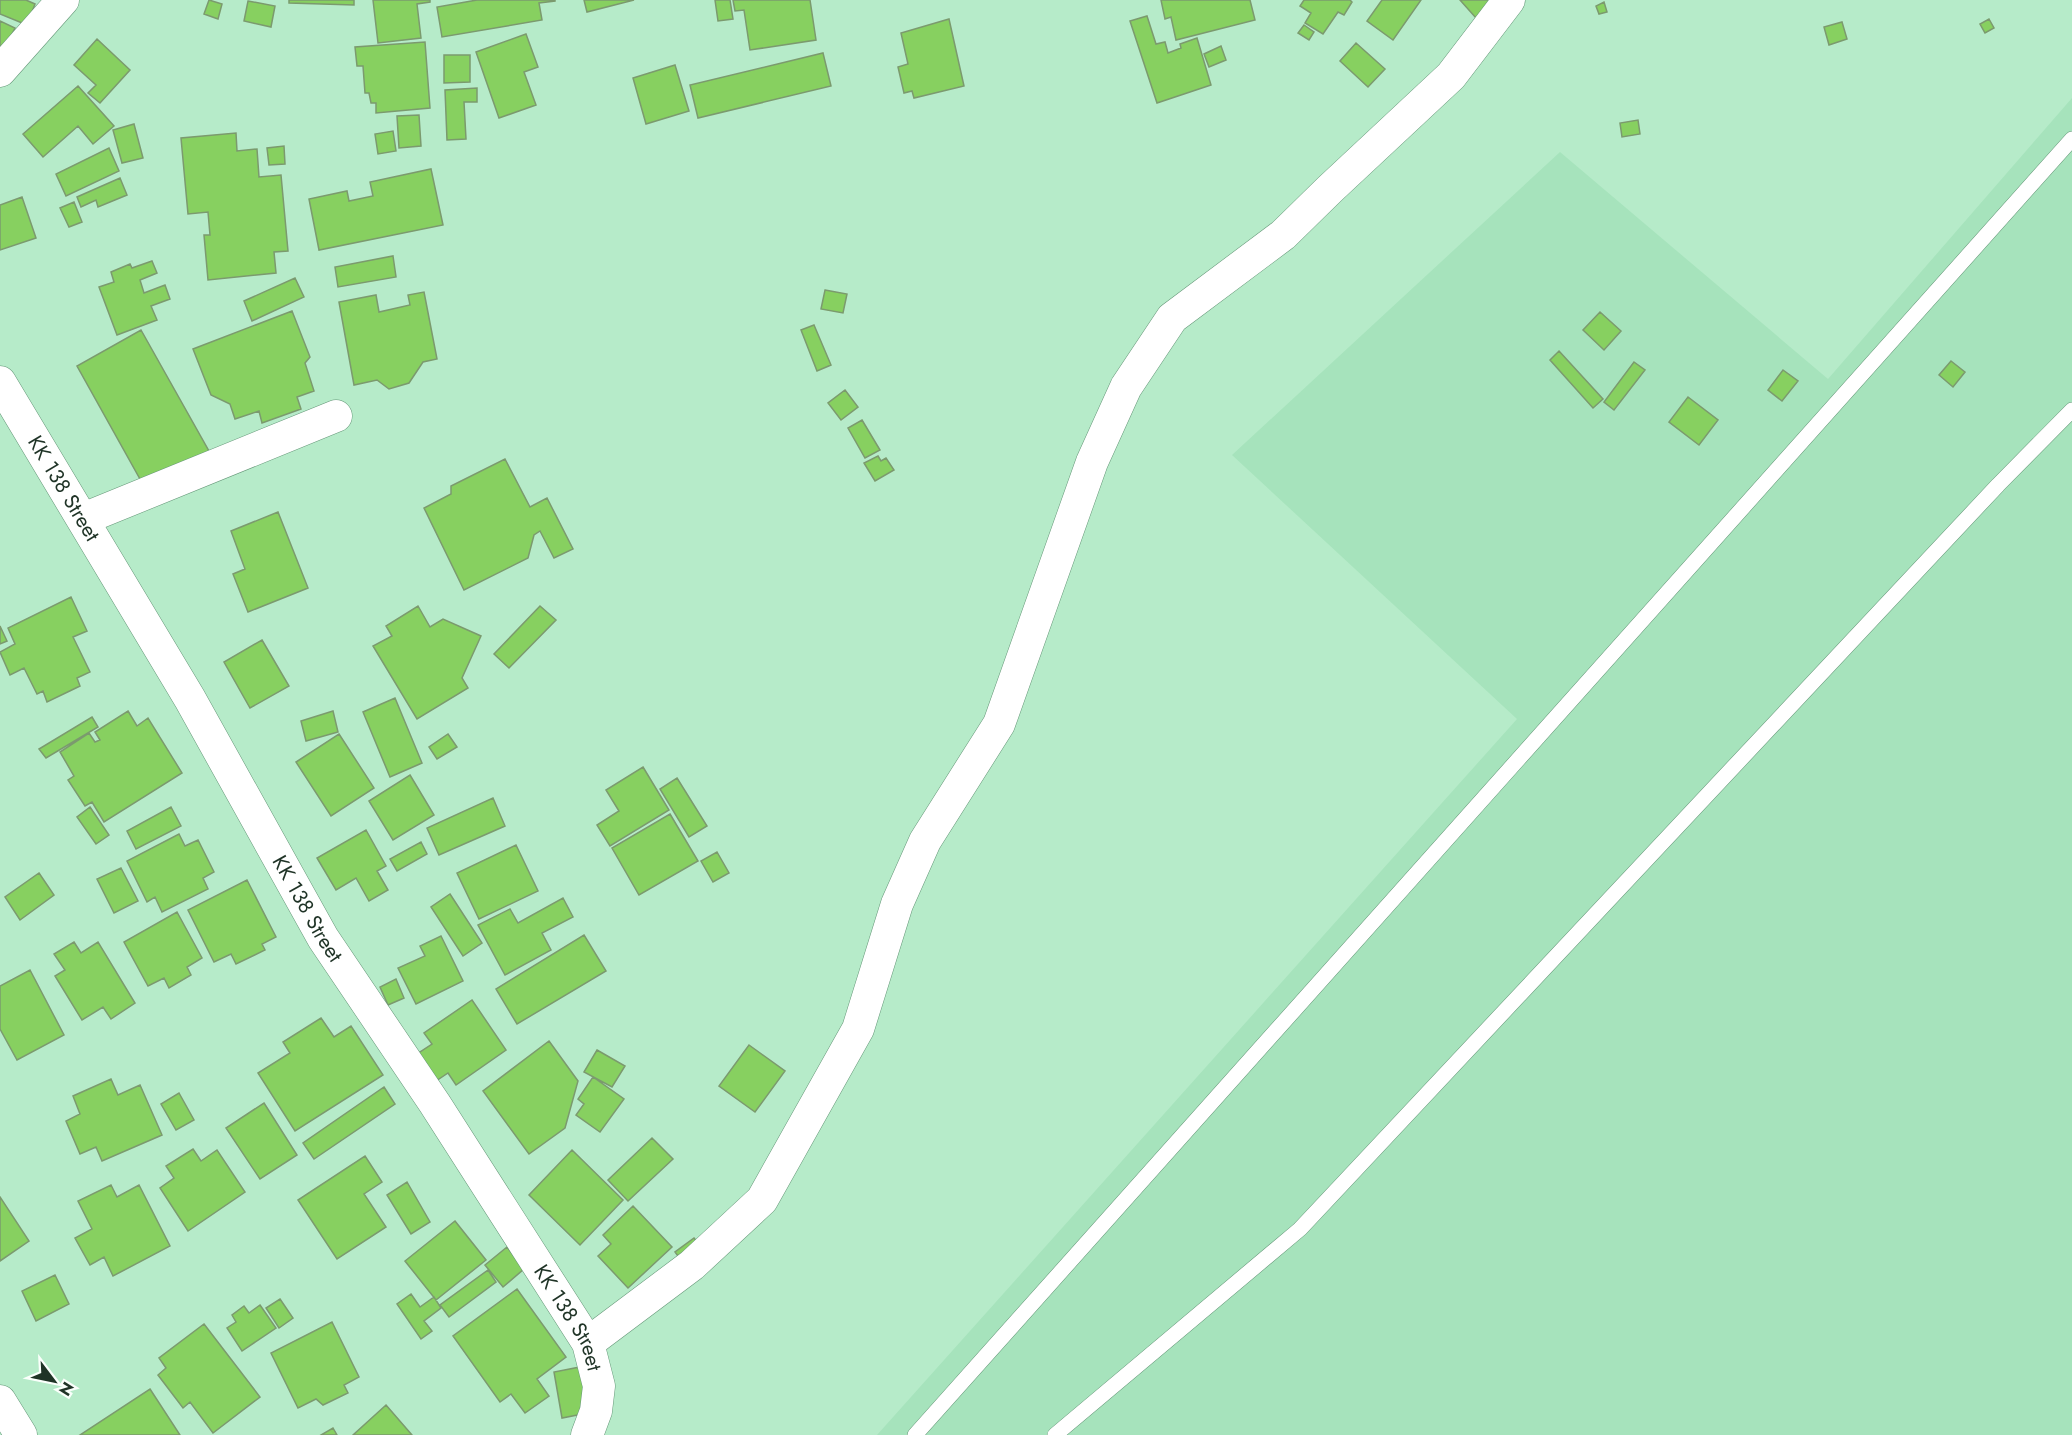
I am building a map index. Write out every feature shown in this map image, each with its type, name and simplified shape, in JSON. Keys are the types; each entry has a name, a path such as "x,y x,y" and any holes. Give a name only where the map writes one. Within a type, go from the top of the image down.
{"street":[{"path":"0,71 63,0"},
{"path":"588,1343 692,1265 762,1200 858,1029 897,904 926,841 999,724 1092,462 1126,387 1172,318 1283,235 1451,76 1509,0"},
{"name":"KK 138 Street","path":"0,382 190,699 323,939 435,1104 588,1343 599,1386 596,1411 587,1435"},
{"path":"82,519 336,416"},
{"path":"0,1401 21,1435"}],"lane":[{"path":"915,1435 2072,139"},
{"path":"1055,1435 1300,1229 1989,494 2072,410"}],"shaded area":[{"path":"2072,98 2072,1435 877,1435 1517,719 1232,455 1560,152 1828,379"}],"building":[{"path":"0,0 26,0 35,4 27,25 0,14"},
{"path":"209,0 222,4 218,19 204,14"},
{"path":"289,0 354,0 354,5 289,3"},
{"path":"373,0 430,0 430,2 417,4 421,38 378,43"},
{"path":"477,0 555,1 539,3 542,20 442,37 437,7"},
{"path":"584,0 634,0 587,12"},
{"path":"715,0 730,0 733,19 718,21"},
{"path":"733,0 810,0 816,40 750,50 744,10 735,11"},
{"path":"1161,0 1250,0 1255,20 1176,40 1171,17 1165,19"},
{"path":"1304,0 1350,0 1352,2 1344,15 1338,12 1323,34 1305,23 1311,13 1300,6"},
{"path":"1382,0 1421,0 1393,40 1367,21"},
{"path":"1460,0 1496,0 1476,18"},
{"path":"248,1 275,6 271,27 244,21"},
{"path":"1604,2 1607,12 1599,14 1596,6"},
{"path":"1147,16 1156,44 1165,42 1168,53 1181,48 1180,44 1197,38 1211,85 1157,103 1130,21"},
{"path":"949,19 964,86 914,98 912,91 904,93 898,67 908,64 901,33"},
{"path":"1989,19 1994,28 1985,33 1980,24"},
{"path":"0,21 15,28 0,58"},
{"path":"1842,22 1847,39 1829,45 1824,27"},
{"path":"1304,25 1314,32 1309,40 1298,33"},
{"path":"526,34 538,67 524,72 536,105 499,118 476,52"},
{"path":"97,39 130,70 100,103 88,93 96,85 74,65"},
{"path":"425,42 430,108 376,113 376,103 371,103 369,93 365,93 363,66 357,66 355,47"},
{"path":"1356,43 1385,69 1368,87 1340,61"},
{"path":"1221,46 1226,60 1209,67 1204,54"},
{"path":"823,53 831,86 698,118 690,85"},
{"path":"444,55 470,55 470,82 444,83"},
{"path":"675,65 689,111 646,124 633,78"},
{"path":"78,86 114,126 93,144 78,126 43,157 23,134"},
{"path":"477,88 477,102 464,102 466,139 447,140 445,90"},
{"path":"419,115 421,146 399,148 397,116"},
{"path":"1638,120 1640,134 1622,137 1620,123"},
{"path":"134,124 143,158 122,163 113,130"},
{"path":"393,131 396,151 378,154 375,134"},
{"path":"236,133 237,151 257,149 259,177 281,175 288,251 274,252 276,273 208,280 204,235 210,235 208,212 188,214 181,138"},
{"path":"284,146 285,164 269,165 267,148"},
{"path":"109,148 119,171 66,196 56,174"},
{"path":"431,169 443,225 319,250 309,199 347,191 349,201 373,196 370,182"},
{"path":"120,178 127,195 98,207 96,200 81,207 77,197"},
{"path":"22,197 36,238 0,250 0,205"},
{"path":"74,202 82,222 69,227 60,208"},
{"path":"393,256 396,277 338,287 335,267"},
{"path":"152,261 157,273 140,280 144,293 165,285 170,299 151,306 157,320 117,335 99,287 114,282 111,272 130,264 132,268"},
{"path":"295,278 304,297 252,321 244,301"},
{"path":"825,290 847,294 843,313 821,309"},
{"path":"424,292 437,359 423,362 409,383 389,389 377,380 354,385 339,302 376,295 379,312 410,305 408,295"},
{"path":"292,311 310,357 305,363 314,391 297,397 301,409 262,423 259,411 235,419 230,404 211,395 193,349"},
{"path":"1600,312 1621,331 1604,350 1583,330"},
{"path":"814,325 831,365 817,371 801,330"},
{"path":"141,330 214,460 150,497 77,366"},
{"path":"1559,351 1603,399 1593,408 1550,360"},
{"path":"1951,361 1965,372 1953,387 1939,375"},
{"path":"1634,362 1645,370 1614,410 1604,402"},
{"path":"1783,370 1798,381 1782,401 1768,390"},
{"path":"845,390 858,407 841,420 828,403"},
{"path":"1688,397 1718,420 1699,445 1669,422"},
{"path":"862,420 880,450 865,458 848,428"},
{"path":"878,456 881,461 886,458 894,470 875,481 864,463"},
{"path":"505,459 530,507 547,498 573,549 554,558 540,531 534,535 528,558 464,590 424,508 451,494 451,486"},
{"path":"278,512 308,588 248,612 233,574 245,569 231,531"},
{"path":"71,597 87,631 73,637 90,672 77,678 80,686 47,702 43,691 37,694 24,668 10,675 0,652 15,644 8,628"},
{"path":"418,606 430,627 443,619 481,636 462,678 468,688 417,719 373,646 392,636 386,626"},
{"path":"540,606 556,620 509,668 494,654"},
{"path":"0,626 7,641 0,644"},
{"path":"262,640 289,686 250,708 224,662"},
{"path":"395,698 422,763 390,777 363,712"},
{"path":"128,711 137,726 148,718 182,773 104,822 92,802 85,806 68,780 74,776 60,752 89,733 95,742 100,740 95,732"},
{"path":"333,711 338,732 306,741 301,721"},
{"path":"92,717 98,727 46,758 39,749"},
{"path":"339,734 374,788 331,816 296,762"},
{"path":"448,734 457,747 437,759 429,747"},
{"path":"643,767 669,810 610,846 597,825 619,811 606,790"},
{"path":"410,775 434,815 393,840 369,801"},
{"path":"677,778 707,826 689,837 660,789"},
{"path":"493,798 505,826 439,855 427,828"},
{"path":"90,807 109,835 96,844 77,817"},
{"path":"171,807 181,826 136,849 127,831"},
{"path":"670,814 698,861 639,895 612,848"},
{"path":"366,830 386,866 377,871 388,890 369,901 356,878 336,890 317,858"},
{"path":"179,834 185,846 198,840 214,872 203,878 208,889 162,912 155,897 147,902 127,861"},
{"path":"421,842 427,854 397,871 390,859"},
{"path":"516,845 538,891 479,919 457,873"},
{"path":"717,852 729,873 713,882 701,861"},
{"path":"121,868 138,901 114,913 97,879"},
{"path":"39,873 54,895 20,920 5,897"},
{"path":"247,880 276,937 262,944 265,950 236,964 231,954 214,962 188,910"},
{"path":"450,894 482,943 463,956 431,907"},
{"path":"563,898 573,917 542,933 551,950 505,975 478,925 510,909 518,923"},
{"path":"177,912 202,958 187,967 191,975 169,988 164,978 148,986 124,942"},
{"path":"584,935 606,971 517,1024 496,989"},
{"path":"441,936 463,981 416,1004 398,968 425,956 420,946"},
{"path":"74,942 81,953 98,942 135,1003 111,1019 103,1007 82,1020 55,976 65,970 54,954"},
{"path":"30,970 64,1035 17,1060 0,1029 0,986"},
{"path":"396,979 404,998 388,1005 380,987"},
{"path":"472,1000 506,1050 456,1085 448,1073 436,1081 417,1054 432,1044 424,1033"},
{"path":"321,1018 334,1037 351,1026 383,1075 295,1131 258,1073 290,1053 283,1042"},
{"path":"549,1041 578,1081 565,1128 529,1154 483,1091"},
{"path":"749,1045 785,1071 755,1112 719,1086"},
{"path":"597,1050 625,1066 612,1087 584,1072"},
{"path":"593,1077 624,1099 600,1132 576,1115 584,1104 578,1099"},
{"path":"111,1079 118,1095 140,1085 162,1135 102,1161 96,1147 80,1154 66,1121 80,1114 73,1096"},
{"path":"384,1087 395,1104 314,1159 303,1143"},
{"path":"179,1093 194,1120 176,1130 161,1104"},
{"path":"264,1103 297,1155 260,1179 226,1128"},
{"path":"652,1138 673,1159 628,1201 608,1180"},
{"path":"193,1149 201,1161 217,1150 245,1192 188,1231 160,1188 174,1178 166,1166"},
{"path":"572,1150 623,1200 580,1245 529,1195"},
{"path":"365,1156 382,1182 364,1194 386,1227 337,1259 298,1200"},
{"path":"407,1182 430,1222 411,1234 387,1195"},
{"path":"111,1185 117,1197 139,1185 170,1246 113,1276 104,1257 90,1265 75,1238 92,1229 78,1201"},
{"path":"0,1197 29,1241 0,1261"},
{"path":"633,1206 672,1247 628,1288 598,1256 611,1244 603,1235"},
{"path":"455,1221 486,1260 436,1300 405,1261"},
{"path":"694,1238 702,1248 683,1263 675,1252"},
{"path":"507,1247 524,1269 503,1287 485,1265"},
{"path":"488,1270 496,1282 449,1317 440,1305"},
{"path":"55,1275 69,1304 36,1321 22,1291"},
{"path":"517,1289 566,1357 537,1379 549,1396 525,1413 511,1394 500,1402 453,1336"},
{"path":"411,1294 420,1307 434,1297 441,1308 424,1321 432,1331 421,1339 397,1304"},
{"path":"280,1299 293,1318 279,1328 266,1308"},
{"path":"260,1305 276,1328 242,1351 227,1328 236,1322 232,1315 244,1306 249,1313"},
{"path":"332,1322 359,1377 344,1385 348,1393 323,1405 316,1399 298,1408 271,1353"},
{"path":"204,1324 260,1397 213,1433 190,1402 183,1408 158,1375 166,1368 159,1358"},
{"path":"585,1366 593,1412 562,1418 554,1372"},
{"path":"150,1389 180,1435 80,1435"},
{"path":"386,1405 412,1435 353,1435"},
{"path":"333,1428 337,1435 321,1435"}]}
